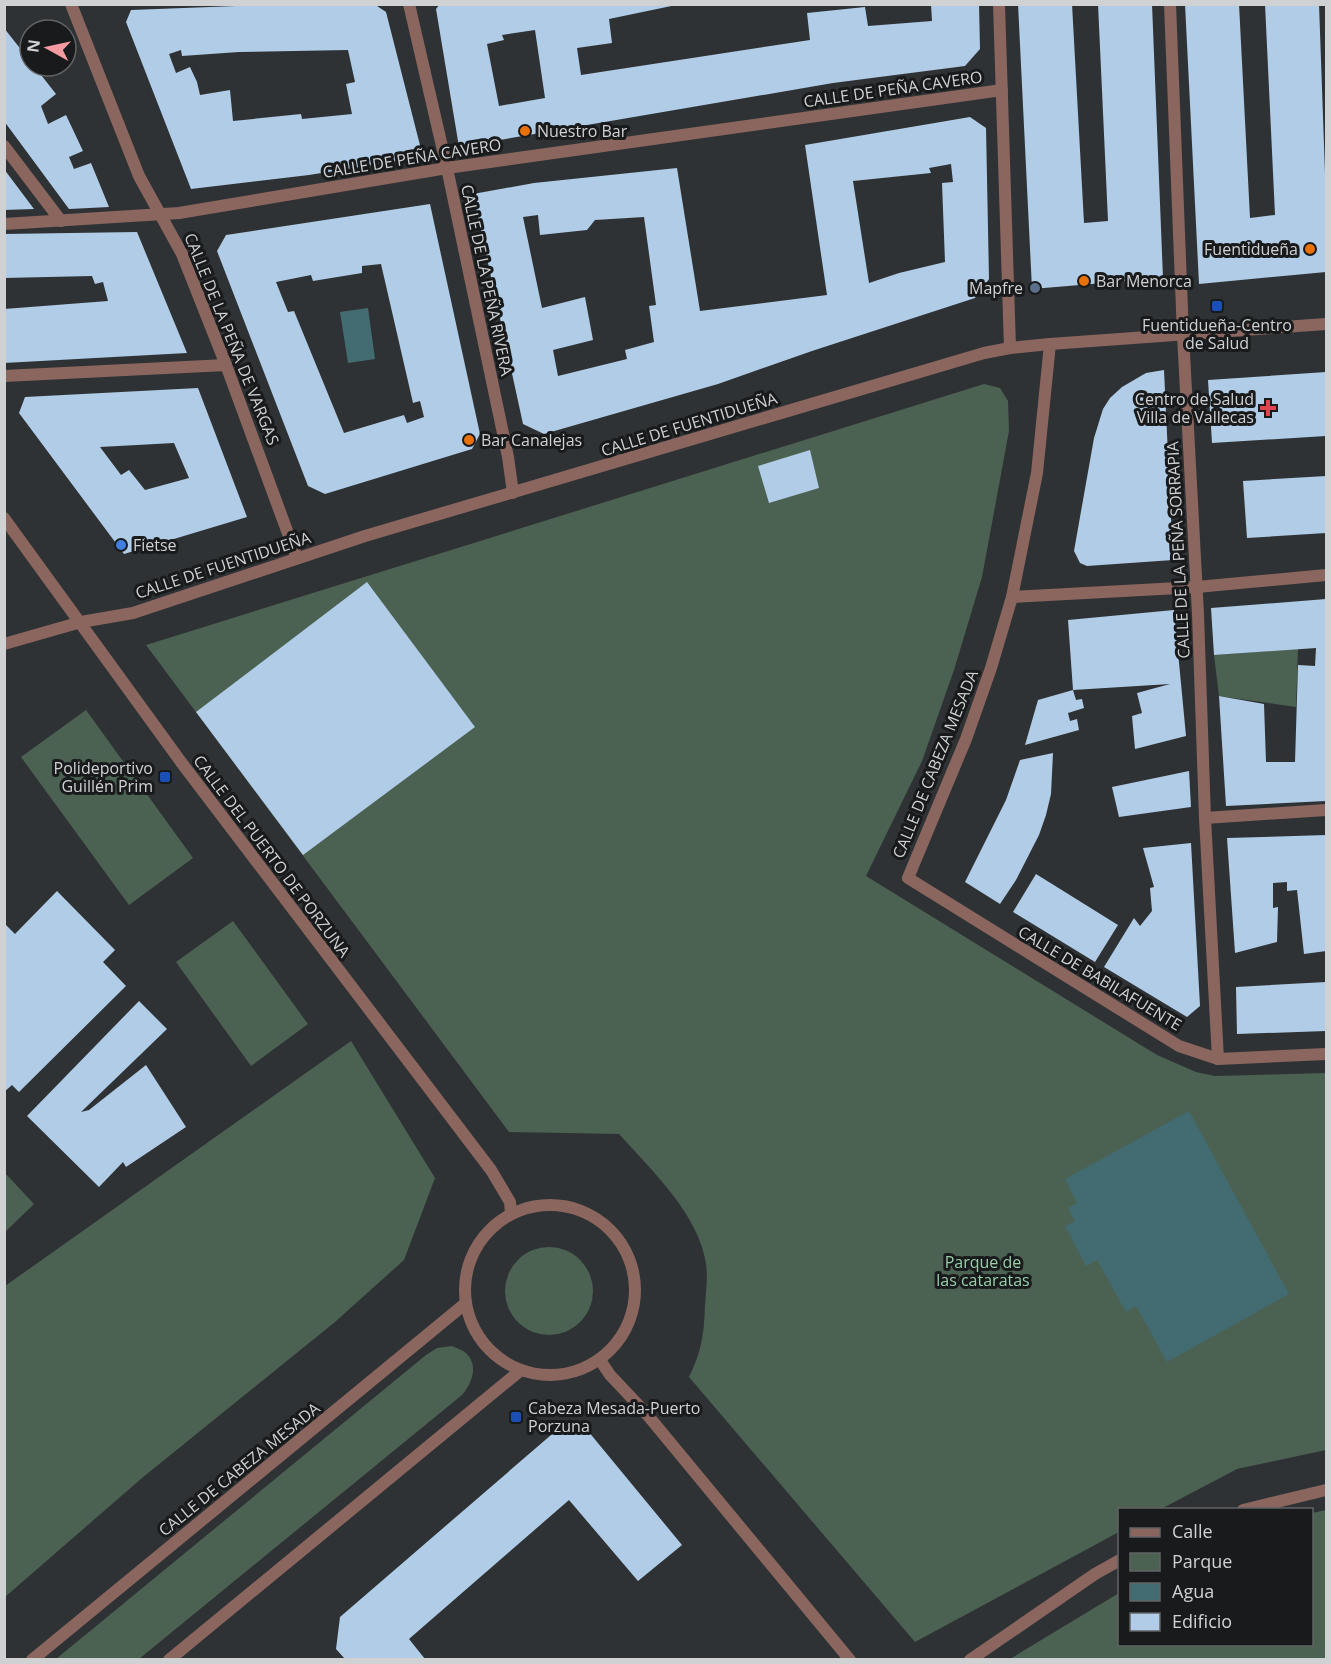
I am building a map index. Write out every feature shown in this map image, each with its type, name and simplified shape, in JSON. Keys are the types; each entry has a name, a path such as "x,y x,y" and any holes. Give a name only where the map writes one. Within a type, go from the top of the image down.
{"street":[{"name":"CALLE DE LA PEÑA DE VARGAS","path":"71,4 139,176 182,254 226,365 297,558"},
{"name":"CALLE DE LA PEÑA RIVERA","path":"409,4 447,168 508,457 513,493"},
{"path":"999,4 1010,348"},
{"name":"CALLE DE LA PEÑA SORRAPIA","path":"1170,4 1183,335 1197,587 1205,818 1218,1059"},
{"name":"CALLE DE PEÑA CAVERO","path":"4,224 179,213 447,168 1002,90"},
{"path":"4,146 61,221"},
{"name":"CALLE DE FUENTIDUEÑA","path":"4,645 81,622 133,613 297,558 973,357 1010,348 1326,324"},
{"name":"CALLE DE CABEZA MESADA","path":"908,878 966,739 991,668 1012,597 1037,473 1050,344"},
{"path":"4,376 226,365"},
{"name":"CALLE DEL PUERTO DE PORZUNA","path":"4,518 181,762 490,1170 510,1202 511,1213"},
{"path":"1012,597 1197,587 1326,575"},
{"path":"1205,818 1326,810"},
{"name":"CALLE DE BABILAFUENTE","path":"908,878 1179,1046 1218,1059 1326,1054"},
{"path":"538,1205 567,1205 593,1215 615,1233 630,1258 636,1286 633,1314 621,1339 600,1360 575,1372 548,1376 521,1370 501,1360 484,1344 472,1325 466,1303 466,1276 474,1251 490,1229 511,1213 538,1205"},
{"name":"CALLE DE CABEZA MESADA","path":"32,1659 466,1303"},
{"path":"600,1360 609,1375 645,1412 850,1659"},
{"path":"169,1659 521,1370"},
{"path":"1247,1508 1326,1490"},
{"path":"970,1659 1118,1561"}],"green space":[{"name":"Parque de las cataratas","path":"984,384 1000,388 1008,401 1009,431 982,577 954,670 922,761 866,876 1157,1055 1196,1072 1215,1076 1326,1073 1326,1450 1237,1469 1163,1508 1118,1508 1118,1533 915,1642 689,1377 700,1350 703,1333 707,1269 702,1246 694,1228 672,1194 619,1134 509,1132 146,645"},
{"path":"1298,649 1296,707 1219,696 1214,655"},
{"path":"86,710 193,858 129,905 21,757"},
{"path":"233,921 308,1024 251,1066 176,962"},
{"path":"351,1041 435,1178 404,1260 335,1322 142,1478 5,1597 5,1286"},
{"path":"5,1173 34,1204 5,1232"},
{"path":"549,1247 574,1254 586,1266 593,1291 586,1316 574,1328 549,1335 524,1328 512,1316 505,1291 512,1266 524,1254"},
{"path":"452,1346 466,1353 472,1363 473,1374 462,1395 139,1659 56,1659 426,1355 437,1348"},
{"path":"1326,1510 1326,1659 1010,1659 1118,1594 1118,1646 1313,1646 1313,1513"}],"water":[{"path":"368,308 375,359 348,363 340,312"},
{"path":"1189,1111 1289,1294 1167,1362 1136,1306 1126,1312 1097,1260 1086,1266 1065,1226 1075,1221 1068,1208 1077,1203 1065,1179"}],"building":[{"path":"291,4 374,4 386,12 423,157 309,175 191,189 126,22 131,10","holes":["181,50 182,56 239,52 348,50 355,82 346,84 352,114 302,119 301,114 233,121 230,90 200,95 190,67 176,73 169,54"]},
{"path":"440,4 681,4 609,19 612,43 577,48 581,75 810,40 807,13 865,7 868,26 932,21 931,4 979,4 980,49 965,66 833,83 459,147 436,9","holes":["535,30 545,98 499,106 487,44 504,40 502,35"]},
{"path":"1018,4 1072,4 1084,223 1108,221 1098,4 1152,4 1163,278 1032,289"},
{"path":"1185,4 1239,4 1250,218 1275,215 1265,4 1319,4 1326,201 1326,272 1199,284"},
{"path":"4,28 18,46 18,78 43,78 56,94 41,106 48,124 66,115 83,151 69,157 74,169 91,163 109,207 69,209 4,121"},
{"path":"970,117 986,128 989,279 975,298 718,384 544,434 523,424 473,194 534,183 677,168 700,311 827,295 805,145","holes":["951,164 953,182 942,183 945,262 869,283 853,181 931,173 929,168","538,215 540,235 587,230 595,220 644,217 656,305 649,306 654,342 625,350 627,359 558,376 553,350 593,340 585,297 542,308 523,217"]},
{"path":"4,169 34,209 4,210"},
{"path":"430,204 480,434 472,449 325,494 308,486 217,251 226,235","holes":["381,264 413,403 420,401 424,417 407,423 404,415 344,433 294,311 288,312 276,282 311,275 313,281 362,273 362,266"]},
{"path":"137,232 187,353 4,363 4,309 108,301 103,282 95,284 92,276 4,278 4,234"},
{"path":"1164,370 1173,560 1087,566 1080,563 1074,551 1094,438 1103,409 1110,398 1122,387 1146,373"},
{"name":"Centro de Salud Villa de Vallecas","path":"1326,372 1326,436 1212,443 1208,380"},
{"path":"198,388 247,517 124,554 19,413 25,397","holes":["174,443 189,478 145,490 129,470 121,475 100,447"]},
{"path":"810,450 819,488 769,503 758,466"},
{"path":"1326,476 1326,533 1247,538 1243,481"},
{"path":"367,582 475,727 303,855 196,712"},
{"path":"1326,599 1326,801 1226,806 1219,696 1264,704 1266,762 1295,762 1298,665 1315,666 1316,648 1214,655 1211,608"},
{"path":"1174,610 1186,736 1135,749 1132,716 1142,713 1137,693 1170,684 1073,690 1068,620"},
{"path":"1073,690 1076,700 1082,699 1084,708 1068,713 1070,721 1077,719 1079,730 1025,745 1038,700"},
{"path":"1053,753 1051,794 1039,835 1016,880 1000,904 965,882 1006,800 1020,760"},
{"path":"1189,771 1191,807 1119,817 1112,787"},
{"path":"1326,835 1326,951 1304,954 1297,890 1287,891 1287,882 1273,883 1273,908 1278,907 1277,942 1235,953 1227,838"},
{"path":"1191,843 1200,1006 1187,1017 1104,967 1134,918 1140,926 1152,911 1150,888 1154,887 1143,848"},
{"path":"1036,874 1118,925 1095,962 1013,912"},
{"path":"57,891 115,950 103,962 126,986 19,1092 12,1085 4,1092 4,923 15,934"},
{"path":"1326,982 1326,1031 1237,1034 1236,987"},
{"path":"139,1001 167,1029 81,1112 89,1110 146,1065 186,1127 126,1167 123,1162 99,1187 27,1116"},
{"path":"558,1429 588,1431 682,1545 638,1581 569,1500 409,1639 425,1659 345,1659 336,1649 340,1617"}],"place":[{"name":"Nuestro Bar","path":"525,131"},
{"name":"Fuentidueña","path":"1310,249"},
{"name":"Bar Menorca","path":"1084,281"},
{"name":"Mapfre","path":"1035,288"},
{"name":"Fuentidueña-Centro de Salud","path":"1217,306"},
{"name":"Centro de Salud Villa de Vallecas","path":"1268,408"},
{"name":"Bar Canalejas","path":"469,440"},
{"name":"Fietse","path":"121,545"},
{"name":"Polideportivo Guillén Prim","path":"165,777"},
{"name":"Cabeza Mesada-Puerto Porzuna","path":"516,1417"}]}
